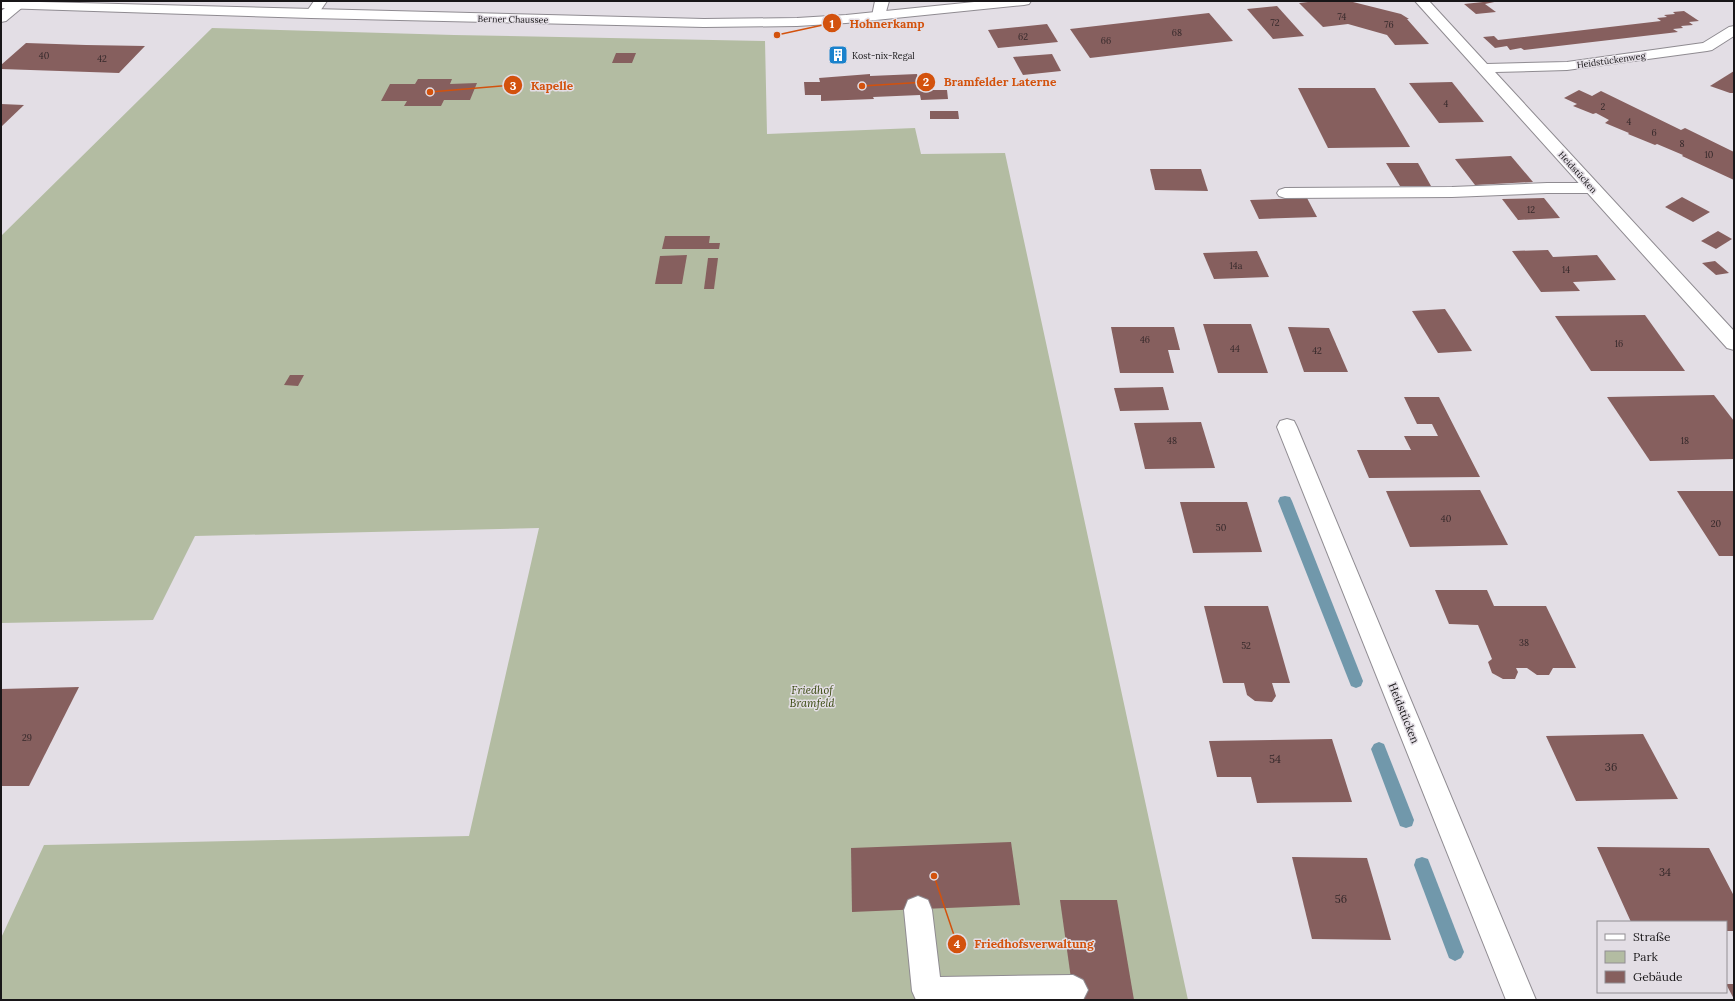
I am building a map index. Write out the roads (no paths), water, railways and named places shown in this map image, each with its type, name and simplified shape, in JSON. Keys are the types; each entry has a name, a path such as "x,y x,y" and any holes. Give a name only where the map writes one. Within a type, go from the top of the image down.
{"street":[{"path":"879,16 882,1"},
{"name":"Berner Chaussee","path":"1,4 20,3 311,14 704,23 797,22 879,16 1024,1"},
{"name":"Heidstücken","path":"1422,1 1734,343"},
{"path":"1,18 20,3"},
{"name":"Heidstückenweg","path":"1483,68 1568,66 1706,48 1734,30"},
{"name":"Heidstücken","path":"1286,427 1521,1000"}],"lane":[{"path":"311,14 321,1"},
{"path":"1285,193 1452,192 1593,188"},
{"path":"918,910 927,991 981,996 1073,990"}],"waterway":[{"path":"1285,501 1356,681"},
{"path":"1379,749 1406,820"},
{"path":"1422,865 1455,952"}],"place":[{"name":"Hohnerkamp","path":"777,35"},
{"name":"Kost-nix-Regal","path":"838,55"},
{"name":"Bramfelder Laterne","path":"862,86"},
{"name":"Kapelle","path":"430,92"},
{"name":"Friedhofsverwaltung","path":"934,876"}],"park label":[{"name":"Friedhof Bramfeld","path":"812,696"}]}
